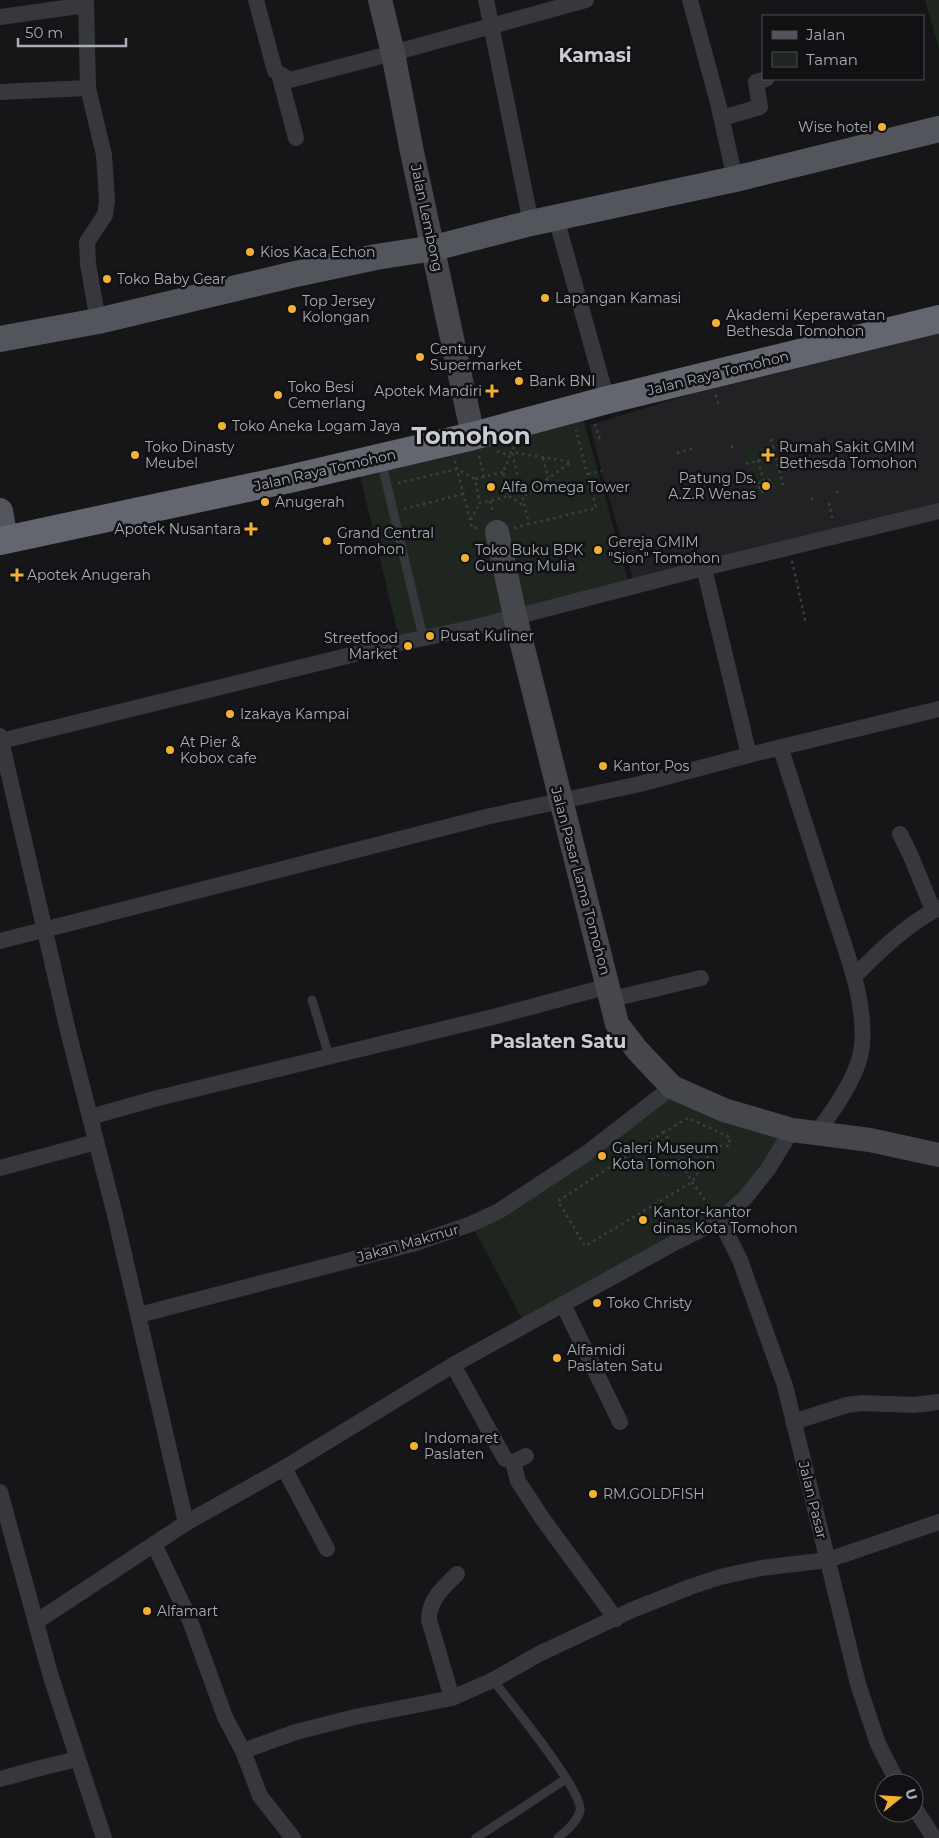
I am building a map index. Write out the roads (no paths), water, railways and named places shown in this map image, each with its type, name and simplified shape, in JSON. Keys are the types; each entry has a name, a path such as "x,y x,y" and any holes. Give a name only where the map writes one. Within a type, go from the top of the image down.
{"highway":[{"name":"Jalan Raya Tomohon","path":"2,540 380,458 482,444 607,400 939,319"}],"main road":[{"path":"0,339 98,321 291,275 376,257 434,248 531,223 736,179 939,129"},
{"path":"0,511 2,540"}],"street":[{"path":"256,0 275,71 290,80 586,0"},
{"name":"Jalan Lembong","path":"380,0 434,248 482,444"},
{"path":"486,0 531,223"},
{"path":"690,0 722,118 736,179"},
{"path":"0,17 86,2 88,88 104,155 106,200 105,215 87,242 88,264 98,321"},
{"path":"279,74 296,138"},
{"path":"722,118 760,108 756,82 763,80"},
{"path":"0,92 88,88"},
{"path":"556,218 607,400"},
{"path":"186,1524 156,1399 139,1315 44,930 1,739 423,637 476,626 939,511"},
{"name":"Jalan Pasar Lama Tomohon","path":"492,528 617,1024 636,1050 672,1087 724,1110 792,1130"},
{"path":"704,568 749,755"},
{"path":"0,941 486,817 640,784 939,708"},
{"path":"781,749 854,977 862,1019 862,1047 853,1076 834,1110 817,1132"},
{"path":"854,977 912,925 936,909 900,834"},
{"path":"90,1117 158,1098 493,1017 610,993 701,978"},
{"name":"Jakan Makmur","path":"139,1315 416,1243 470,1224 499,1211 588,1153 672,1087"},
{"path":"36,1622 186,1524 284,1468 454,1365 674,1243 720,1220 745,1198 768,1169 792,1130 870,1140 939,1154"},
{"path":"0,1168 96,1142"},
{"name":"Jalan Pasar","path":"720,1220 740,1260 785,1386 858,1684 878,1744 893,1773"},
{"path":"563,1304 620,1422"},
{"path":"454,1365 505,1459"},
{"path":"794,1422 847,1405 862,1403 914,1404 939,1402"},
{"path":"526,1456 513,1462 518,1481 542,1518 616,1619"},
{"path":"284,1468 327,1549"},
{"path":"0,1492 51,1677 104,1838"},
{"path":"243,1751 296,1732 355,1717 452,1698 493,1680 539,1654 632,1610 720,1577 761,1568 828,1560 939,1522"},
{"path":"154,1544 189,1618 225,1717 243,1751 260,1796 293,1838"},
{"path":"452,1698 429,1620 429,1611 433,1600 457,1574"},
{"path":"0,1779 78,1759"},
{"path":"924,1822 934,1838"}],"lane":[{"path":"380,458 423,637"},
{"path":"312,1000 330,1056"},
{"path":"493,1680 551,1755 576,1797 580,1811 575,1821 558,1838"},
{"path":"476,1838 566,1780"}],"place":[{"name":"Wise hotel","path":"882,127"},
{"name":"Kios Kaca Echon","path":"250,252"},
{"name":"Toko Baby Gear","path":"107,279"},
{"name":"Lapangan Kamasi","path":"545,298"},
{"name":"Top Jersey Kolongan","path":"292,309"},
{"name":"Akademi Keperawatan Bethesda Tomohon","path":"716,323"},
{"name":"Century Supermarket","path":"420,357"},
{"name":"Bank BNI","path":"519,381"},
{"name":"Apotek Mandiri","path":"492,391"},
{"name":"Toko Besi Cemerlang","path":"278,395"},
{"name":"Toko Aneka Logam Jaya","path":"222,426"},
{"name":"Toko Dinasty Meubel","path":"135,455"},
{"name":"Rumah Sakit GMIM Bethesda Tomohon","path":"768,455"},
{"name":"Patung Ds. A.Z.R Wenas","path":"766,486"},
{"name":"Alfa Omega Tower","path":"491,487"},
{"name":"Anugerah","path":"265,502"},
{"name":"Apotek Nusantara","path":"251,529"},
{"name":"Grand Central Tomohon","path":"327,541"},
{"name":"Gereja GMIM \"Sion\" Tomohon","path":"598,550"},
{"name":"Toko Buku BPK Gunung Mulia","path":"465,558"},
{"name":"Apotek Anugerah","path":"17,575"},
{"name":"Pusat Kuliner","path":"430,636"},
{"name":"Streetfood Market","path":"408,646"},
{"name":"Izakaya Kampai","path":"230,714"},
{"name":"At Pier & Kobox cafe","path":"170,750"},
{"name":"Kantor Pos","path":"603,766"},
{"name":"Galeri Museum Kota Tomohon","path":"602,1156"},
{"name":"Kantor-kantor dinas Kota Tomohon","path":"643,1220"},
{"name":"Toko Christy","path":"597,1303"},
{"name":"Alfamidi Paslaten Satu","path":"557,1358"},
{"name":"Indomaret Paslaten","path":"414,1446"},
{"name":"RM.GOLDFISH","path":"593,1494"},
{"name":"Alfamart","path":"147,1611"}],"district":[{"name":"Kamasi","path":"595,55"},
{"name":"Tomohon","path":"471,435"},
{"name":"Paslaten Satu","path":"558,1041"}]}
